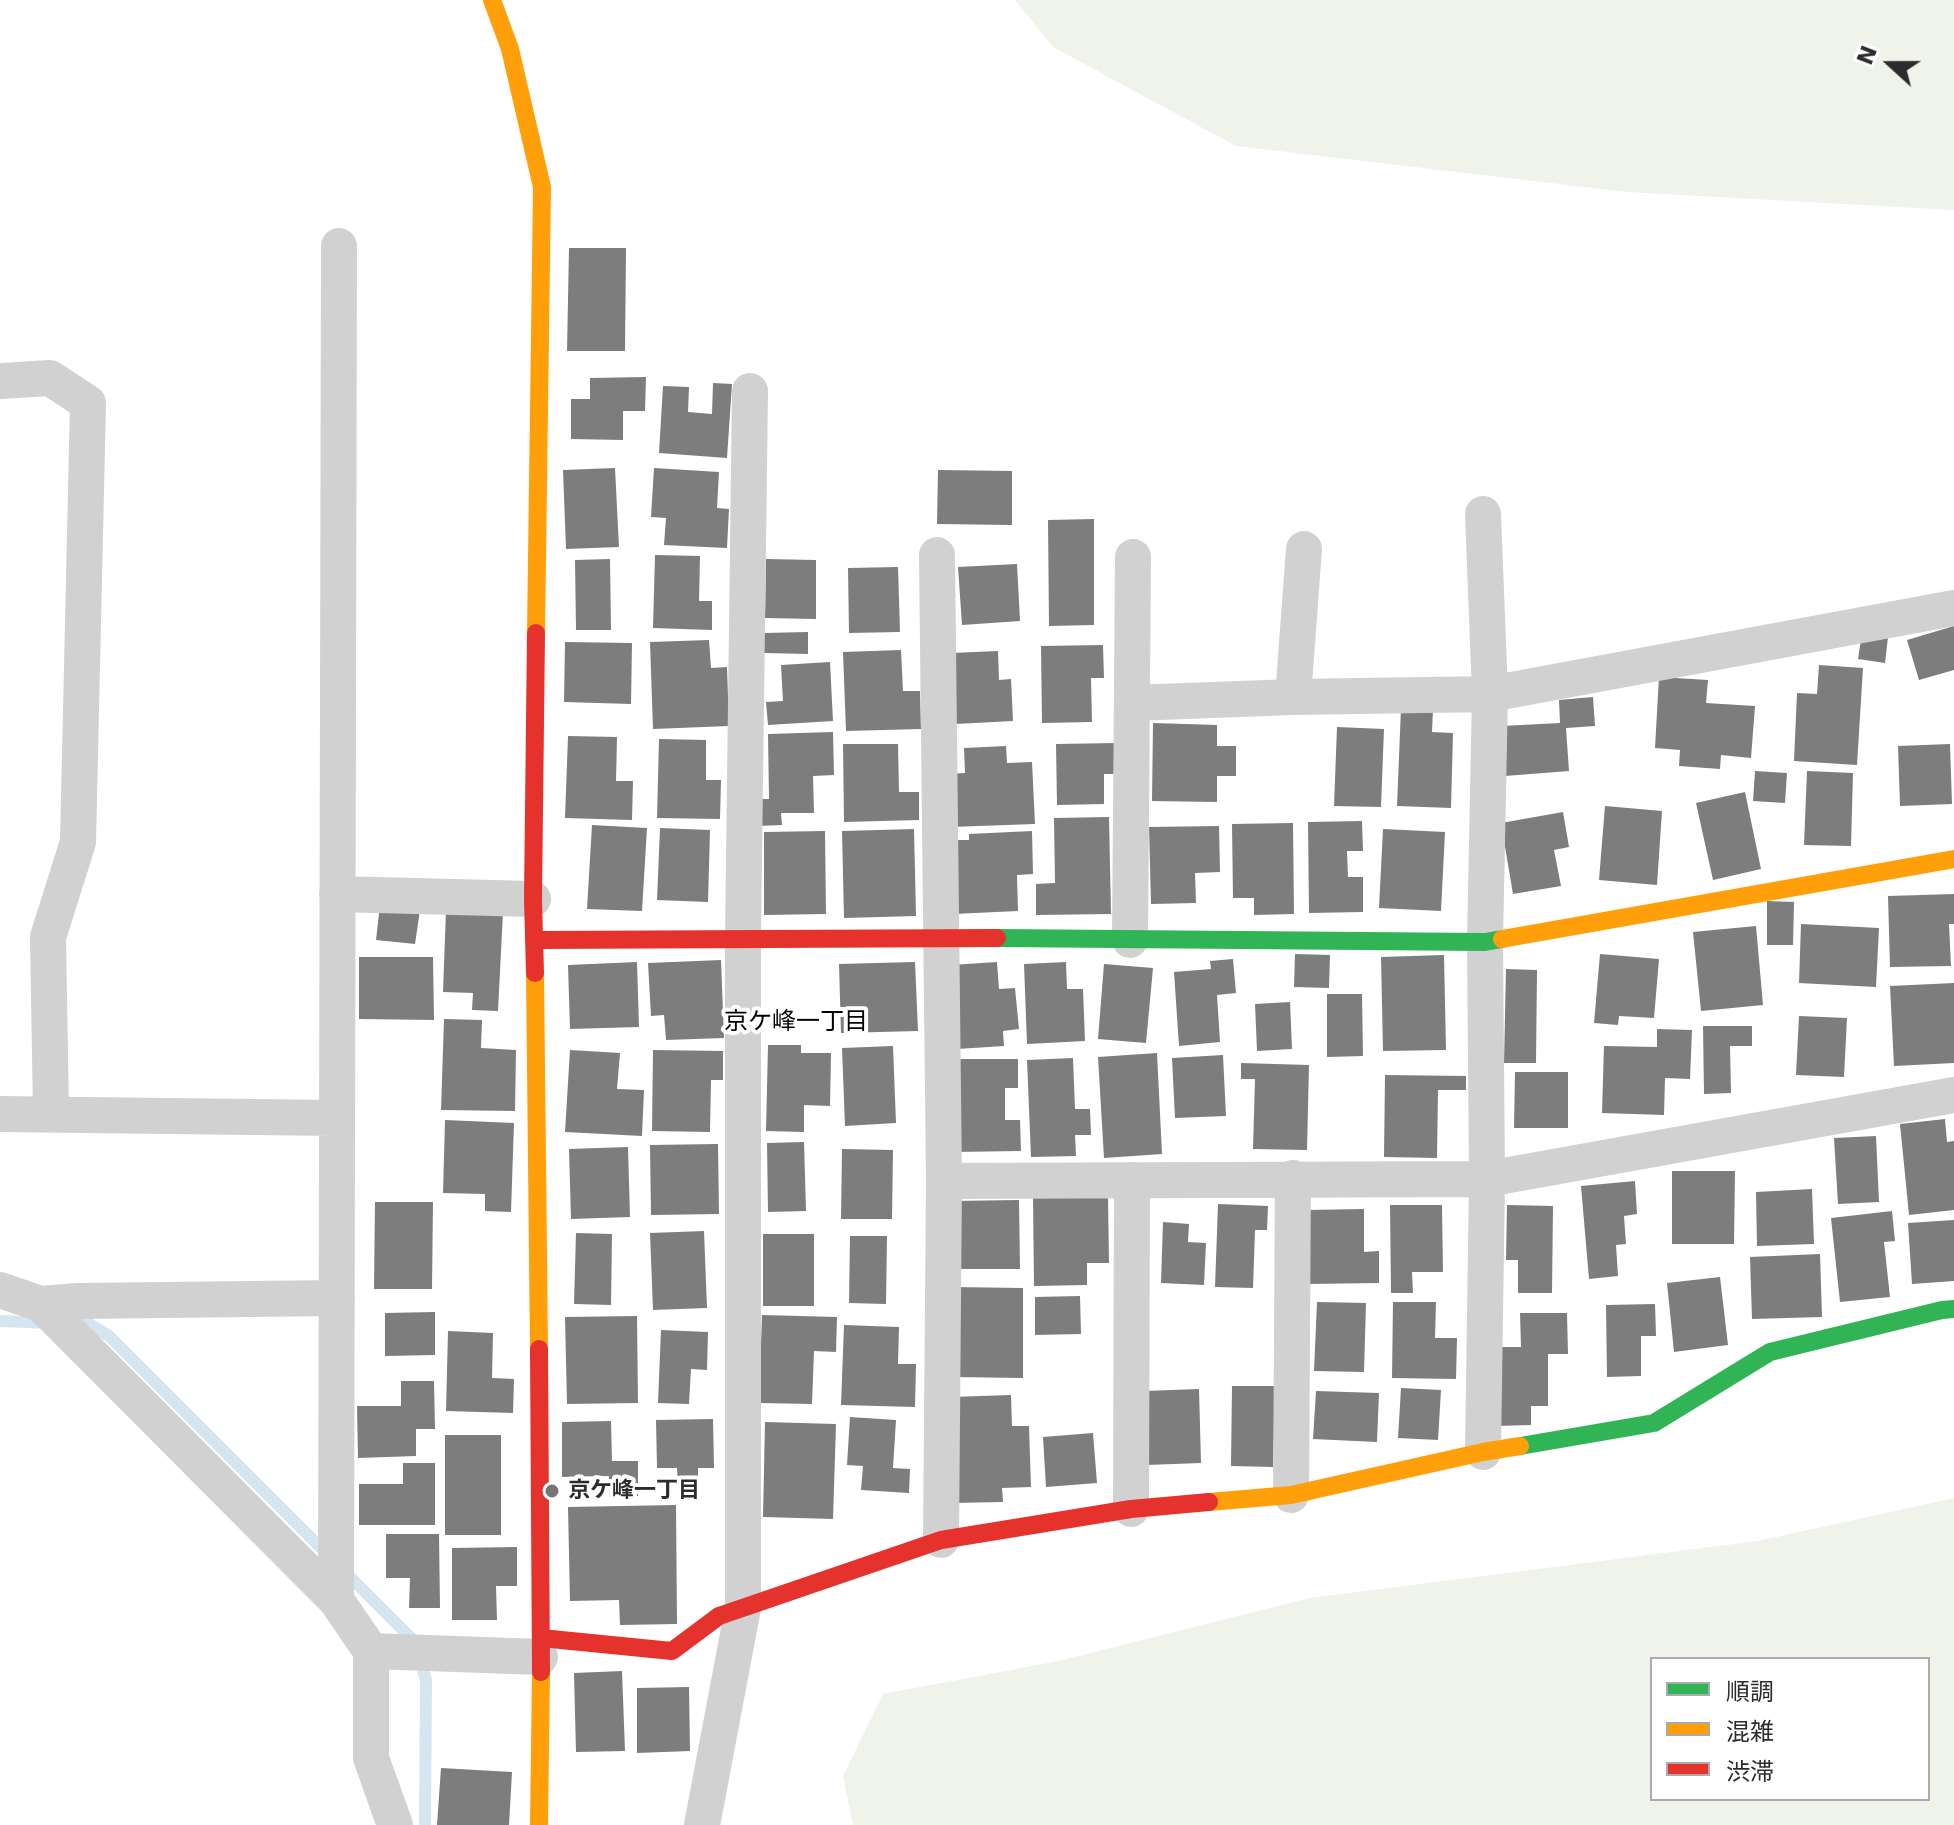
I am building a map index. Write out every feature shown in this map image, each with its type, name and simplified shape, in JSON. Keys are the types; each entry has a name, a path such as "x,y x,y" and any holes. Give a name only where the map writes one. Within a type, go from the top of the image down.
{"street":[{"path":"492,0 510,49 542,187 533,899 539,1825"},
{"path":"336,1600 339,246"},
{"path":"0,381 50,378 88,403 78,842 48,937 51,1114"},
{"path":"702,1825 743,1608 743,938 750,391"},
{"path":"1483,514 1490,694 1485,942 1487,1179 1483,1452"},
{"path":"1293,697 1304,549"},
{"path":"937,555 944,1181 941,1540"},
{"path":"1130,940 1133,557"},
{"path":"1132,703 1490,694 1954,608"},
{"path":"535,940 940,937 1485,942 1954,859"},
{"path":"337,894 533,899"},
{"path":"944,1181 1487,1179 1954,1095"},
{"path":"0,1114 337,1118"},
{"path":"1291,1495 1293,1178"},
{"path":"1131,1509 1132,1180"},
{"path":"0,1290 41,1304 337,1298"},
{"path":"41,1304 336,1600 371,1651 371,1758 395,1825"},
{"path":"371,1651 540,1648 672,1651 719,1616 941,1540 1131,1509 1291,1495 1483,1452 1654,1423 1770,1352 1954,1309"}],"shaded area":[{"path":"1015,0 1954,0 1954,210 1627,192 1236,146 1053,47"},
{"path":"1954,1498 1954,1825 853,1825 843,1776 883,1694 1059,1661 1310,1598 1758,1541"}],"building":[{"path":"569,248 626,248 625,351 567,351"},
{"path":"646,377 645,411 623,411 623,440 571,439 571,399 590,399 590,378"},
{"path":"713,383 732,384 727,458 659,453 663,386 689,387 688,412 712,414"},
{"path":"615,468 619,547 566,549 563,470"},
{"path":"654,468 719,472 717,508 729,509 727,548 664,545 666,518 651,517"},
{"path":"938,470 1012,471 1012,525 937,524"},
{"path":"1094,519 1094,625 1049,626 1048,520"},
{"path":"655,555 700,556 699,601 712,601 712,630 653,628"},
{"path":"610,559 611,630 576,630 575,560"},
{"path":"766,559 816,560 816,619 765,618"},
{"path":"1017,564 1020,621 962,625 958,567"},
{"path":"898,567 900,632 849,633 848,568"},
{"path":"1954,626 1954,670 1919,680 1907,640"},
{"path":"808,632 808,654 764,653 764,633"},
{"path":"1862,633 1888,637 1885,663 1858,659"},
{"path":"709,640 711,668 727,667 729,726 653,729 650,642"},
{"path":"565,642 632,643 631,704 564,702"},
{"path":"1103,645 1104,678 1091,678 1092,722 1042,723 1041,646"},
{"path":"901,650 903,691 920,691 921,729 846,731 843,652"},
{"path":"998,651 999,680 1011,679 1013,721 955,724 951,653"},
{"path":"830,662 833,721 768,725 766,702 783,701 781,665"},
{"path":"1819,665 1863,668 1857,765 1794,761 1797,693 1817,694"},
{"path":"1659,677 1708,680 1706,703 1755,706 1751,758 1721,755 1720,769 1679,766 1680,750 1655,748"},
{"path":"1593,697 1595,726 1566,728 1569,771 1505,776 1502,726 1560,723 1559,700"},
{"path":"1401,708 1433,710 1432,732 1453,733 1451,808 1397,806"},
{"path":"1153,723 1217,725 1217,746 1236,746 1236,776 1217,776 1217,802 1152,801"},
{"path":"1337,727 1384,729 1381,807 1334,806"},
{"path":"833,732 834,775 813,776 814,813 781,813 782,825 758,826 757,799 769,799 768,734"},
{"path":"568,736 617,737 616,781 633,781 632,820 565,818"},
{"path":"659,739 706,740 706,780 721,780 720,819 657,818"},
{"path":"1117,743 1117,774 1104,774 1104,804 1057,805 1056,744"},
{"path":"843,744 898,744 899,792 919,792 919,820 844,822"},
{"path":"1950,744 1952,804 1900,806 1898,746"},
{"path":"1006,746 1007,763 1032,762 1035,824 950,827 948,774 965,773 964,748"},
{"path":"1755,771 1787,773 1785,803 1753,801"},
{"path":"1807,771 1853,773 1851,846 1804,845"},
{"path":"1745,792 1761,869 1713,880 1696,803"},
{"path":"1605,806 1662,811 1657,885 1599,880"},
{"path":"1563,812 1569,847 1554,850 1561,886 1513,894 1501,823"},
{"path":"1109,817 1111,914 1036,915 1036,884 1055,883 1054,818"},
{"path":"1362,821 1363,851 1347,851 1348,877 1363,877 1363,912 1309,913 1308,822"},
{"path":"1293,823 1294,914 1254,915 1254,898 1233,898 1232,824"},
{"path":"592,825 647,828 642,911 587,909"},
{"path":"1219,826 1220,872 1195,873 1196,903 1151,904 1149,827"},
{"path":"660,828 710,830 708,902 657,900"},
{"path":"914,829 916,916 844,918 842,831"},
{"path":"1383,829 1445,832 1441,911 1379,908"},
{"path":"825,831 826,914 764,915 764,832"},
{"path":"1032,831 1033,874 1017,875 1018,911 953,914 951,840 969,840 969,834"},
{"path":"1954,894 1954,924 1949,924 1951,966 1890,967 1888,896"},
{"path":"1767,901 1794,902 1793,945 1767,945"},
{"path":"380,905 420,910 415,944 376,940"},
{"path":"446,910 503,912 498,1011 472,1010 473,993 443,992"},
{"path":"1801,924 1879,928 1876,987 1799,983"},
{"path":"1756,926 1763,1005 1701,1011 1693,932"},
{"path":"1295,954 1330,955 1329,988 1294,987"},
{"path":"1600,954 1659,959 1654,1018 1619,1016 1618,1025 1594,1023"},
{"path":"1444,955 1446,1050 1383,1051 1381,957"},
{"path":"359,957 433,957 434,1020 359,1019"},
{"path":"1233,959 1236,993 1217,995 1220,1042 1179,1046 1174,972 1211,969 1210,961"},
{"path":"721,960 724,1038 666,1040 664,1015 651,1016 648,963"},
{"path":"637,962 639,1027 570,1029 568,965"},
{"path":"915,962 918,1031 841,1033 839,964"},
{"path":"997,962 999,989 1015,988 1019,1029 1003,1031 1004,1046 957,1049 951,965"},
{"path":"1066,962 1067,989 1083,989 1085,1041 1027,1044 1024,964"},
{"path":"1104,964 1153,968 1146,1043 1098,1039"},
{"path":"1506,969 1537,970 1536,1063 1504,1063"},
{"path":"1954,983 1954,1063 1894,1066 1890,986"},
{"path":"1327,994 1362,994 1363,1056 1327,1057"},
{"path":"1290,1002 1292,1049 1257,1051 1255,1004"},
{"path":"1799,1016 1847,1018 1844,1077 1796,1075"},
{"path":"444,1019 482,1020 481,1048 516,1050 515,1111 441,1110"},
{"path":"1703,1026 1752,1026 1752,1046 1730,1046 1731,1093 1704,1094"},
{"path":"1657,1029 1692,1030 1690,1079 1665,1078 1664,1115 1602,1113 1604,1046 1657,1047"},
{"path":"768,1045 801,1045 801,1053 831,1053 830,1106 804,1105 804,1132 766,1131"},
{"path":"893,1046 896,1123 845,1126 842,1048"},
{"path":"570,1050 620,1053 617,1089 644,1090 642,1136 565,1132"},
{"path":"653,1050 723,1051 723,1080 711,1080 710,1132 652,1131"},
{"path":"1157,1053 1162,1154 1104,1158 1098,1057"},
{"path":"1223,1055 1226,1116 1175,1118 1172,1058"},
{"path":"1073,1058 1075,1109 1090,1109 1091,1135 1075,1135 1076,1156 1031,1157 1027,1060"},
{"path":"950,1059 1018,1059 1018,1088 1005,1088 1005,1120 1020,1120 1021,1151 952,1152"},
{"path":"1241,1063 1309,1065 1307,1150 1253,1149 1255,1079 1241,1079"},
{"path":"1515,1072 1568,1072 1568,1128 1514,1128"},
{"path":"1385,1075 1466,1076 1466,1090 1438,1090 1437,1158 1384,1157"},
{"path":"1945,1119 1947,1142 1954,1141 1954,1210 1909,1215 1900,1124"},
{"path":"445,1120 514,1123 511,1212 485,1211 485,1194 443,1193"},
{"path":"1876,1136 1879,1202 1838,1204 1834,1138"},
{"path":"804,1142 806,1211 768,1212 767,1143"},
{"path":"718,1144 719,1214 651,1215 650,1145"},
{"path":"628,1147 630,1217 571,1219 569,1149"},
{"path":"842,1149 893,1150 892,1219 841,1219"},
{"path":"1672,1171 1735,1171 1734,1244 1672,1244"},
{"path":"1635,1181 1637,1214 1624,1216 1626,1244 1616,1245 1618,1276 1589,1279 1581,1186"},
{"path":"1812,1189 1814,1244 1757,1246 1756,1192"},
{"path":"1108,1197 1109,1263 1087,1263 1087,1285 1034,1286 1033,1198"},
{"path":"1019,1200 1020,1269 954,1269 953,1201"},
{"path":"375,1202 433,1202 432,1289 374,1289"},
{"path":"1218,1204 1268,1206 1267,1230 1255,1230 1253,1288 1215,1287"},
{"path":"1390,1205 1442,1205 1443,1272 1412,1272 1413,1293 1391,1293"},
{"path":"1507,1205 1553,1206 1552,1293 1518,1293 1518,1260 1506,1260"},
{"path":"1364,1209 1364,1252 1379,1251 1379,1283 1308,1284 1307,1210"},
{"path":"1892,1211 1895,1241 1884,1242 1890,1297 1840,1302 1831,1218"},
{"path":"1954,1220 1954,1281 1912,1284 1908,1223"},
{"path":"1163,1222 1189,1224 1188,1242 1206,1243 1204,1285 1161,1283"},
{"path":"704,1231 707,1308 653,1310 650,1233"},
{"path":"576,1233 612,1234 611,1305 574,1304"},
{"path":"763,1234 814,1234 814,1306 763,1306"},
{"path":"850,1236 887,1236 886,1304 849,1303"},
{"path":"1820,1254 1822,1317 1752,1319 1750,1257"},
{"path":"1720,1277 1728,1345 1674,1352 1667,1283"},
{"path":"953,1287 1023,1288 1023,1378 952,1377"},
{"path":"1080,1296 1081,1334 1035,1335 1035,1297"},
{"path":"1317,1302 1366,1303 1364,1372 1314,1371"},
{"path":"1393,1302 1436,1302 1435,1338 1457,1338 1456,1379 1392,1378"},
{"path":"1655,1304 1656,1336 1641,1336 1641,1376 1607,1377 1606,1305"},
{"path":"435,1312 435,1355 385,1356 385,1313"},
{"path":"1520,1313 1567,1313 1568,1354 1548,1354 1548,1406 1531,1406 1531,1425 1496,1426 1496,1347 1521,1347"},
{"path":"762,1315 837,1317 836,1352 814,1351 812,1404 759,1403"},
{"path":"637,1316 638,1403 567,1404 565,1317"},
{"path":"844,1325 899,1327 898,1364 916,1364 915,1407 841,1405"},
{"path":"661,1330 708,1332 707,1370 691,1369 689,1404 658,1403"},
{"path":"448,1331 493,1333 492,1378 514,1379 513,1413 446,1411"},
{"path":"401,1381 434,1381 435,1429 416,1429 416,1456 358,1458 357,1406 401,1406"},
{"path":"1232,1386 1275,1386 1273,1467 1231,1466"},
{"path":"1401,1388 1441,1390 1438,1440 1398,1438"},
{"path":"1199,1389 1201,1463 1146,1465 1144,1391"},
{"path":"1316,1391 1379,1393 1377,1442 1313,1439"},
{"path":"1011,1395 1012,1426 1029,1426 1031,1487 1002,1488 1003,1502 953,1503 950,1397"},
{"path":"850,1417 896,1420 893,1468 910,1469 909,1493 861,1490 863,1466 847,1465"},
{"path":"713,1419 714,1468 698,1468 698,1484 678,1484 677,1468 657,1468 656,1420"},
{"path":"611,1421 612,1461 638,1461 638,1496 609,1497 609,1476 562,1477 562,1422"},
{"path":"765,1422 836,1424 833,1519 763,1517"},
{"path":"1093,1433 1097,1483 1046,1487 1043,1437"},
{"path":"445,1435 501,1435 501,1535 445,1535"},
{"path":"403,1463 435,1463 435,1525 359,1525 359,1484 403,1484"},
{"path":"676,1505 677,1624 620,1625 619,1600 570,1601 568,1507"},
{"path":"386,1534 439,1534 440,1608 409,1608 410,1578 386,1578"},
{"path":"517,1547 517,1586 496,1586 497,1620 452,1620 452,1548"},
{"path":"622,1671 625,1751 576,1752 574,1673"},
{"path":"689,1687 690,1751 637,1753 637,1688"},
{"path":"441,1768 512,1772 509,1825 437,1825"}],"waterway":[{"path":"0,1321 50,1323"},
{"path":"72,1324 89,1324 109,1336 328,1555"},
{"path":"344,1571 414,1641 426,1680 425,1825"}],"traffic: fast":[{"path":"997,938 1485,942 1502,939"},
{"path":"1520,1446 1654,1423 1770,1352 1954,1309"}],"traffic: slow":[{"path":"492,0 510,49 542,187 536,633"},
{"path":"1502,939 1954,859"},
{"path":"535,973 539,1349"},
{"path":"1209,1502 1291,1495 1520,1446"},
{"path":"539,1825 541,1672"}],"traffic: jam":[{"path":"535,973 536,633"},
{"path":"535,940 997,938"},
{"path":"539,1349 541,1672"},
{"path":"541,1638 672,1651 719,1616 941,1540 1131,1509 1209,1502"}],"place":[{"name":"京ケ峰一丁目","path":"552,1491"}],"district":[{"name":"京ケ峰一丁目","path":"796,1023"}]}
